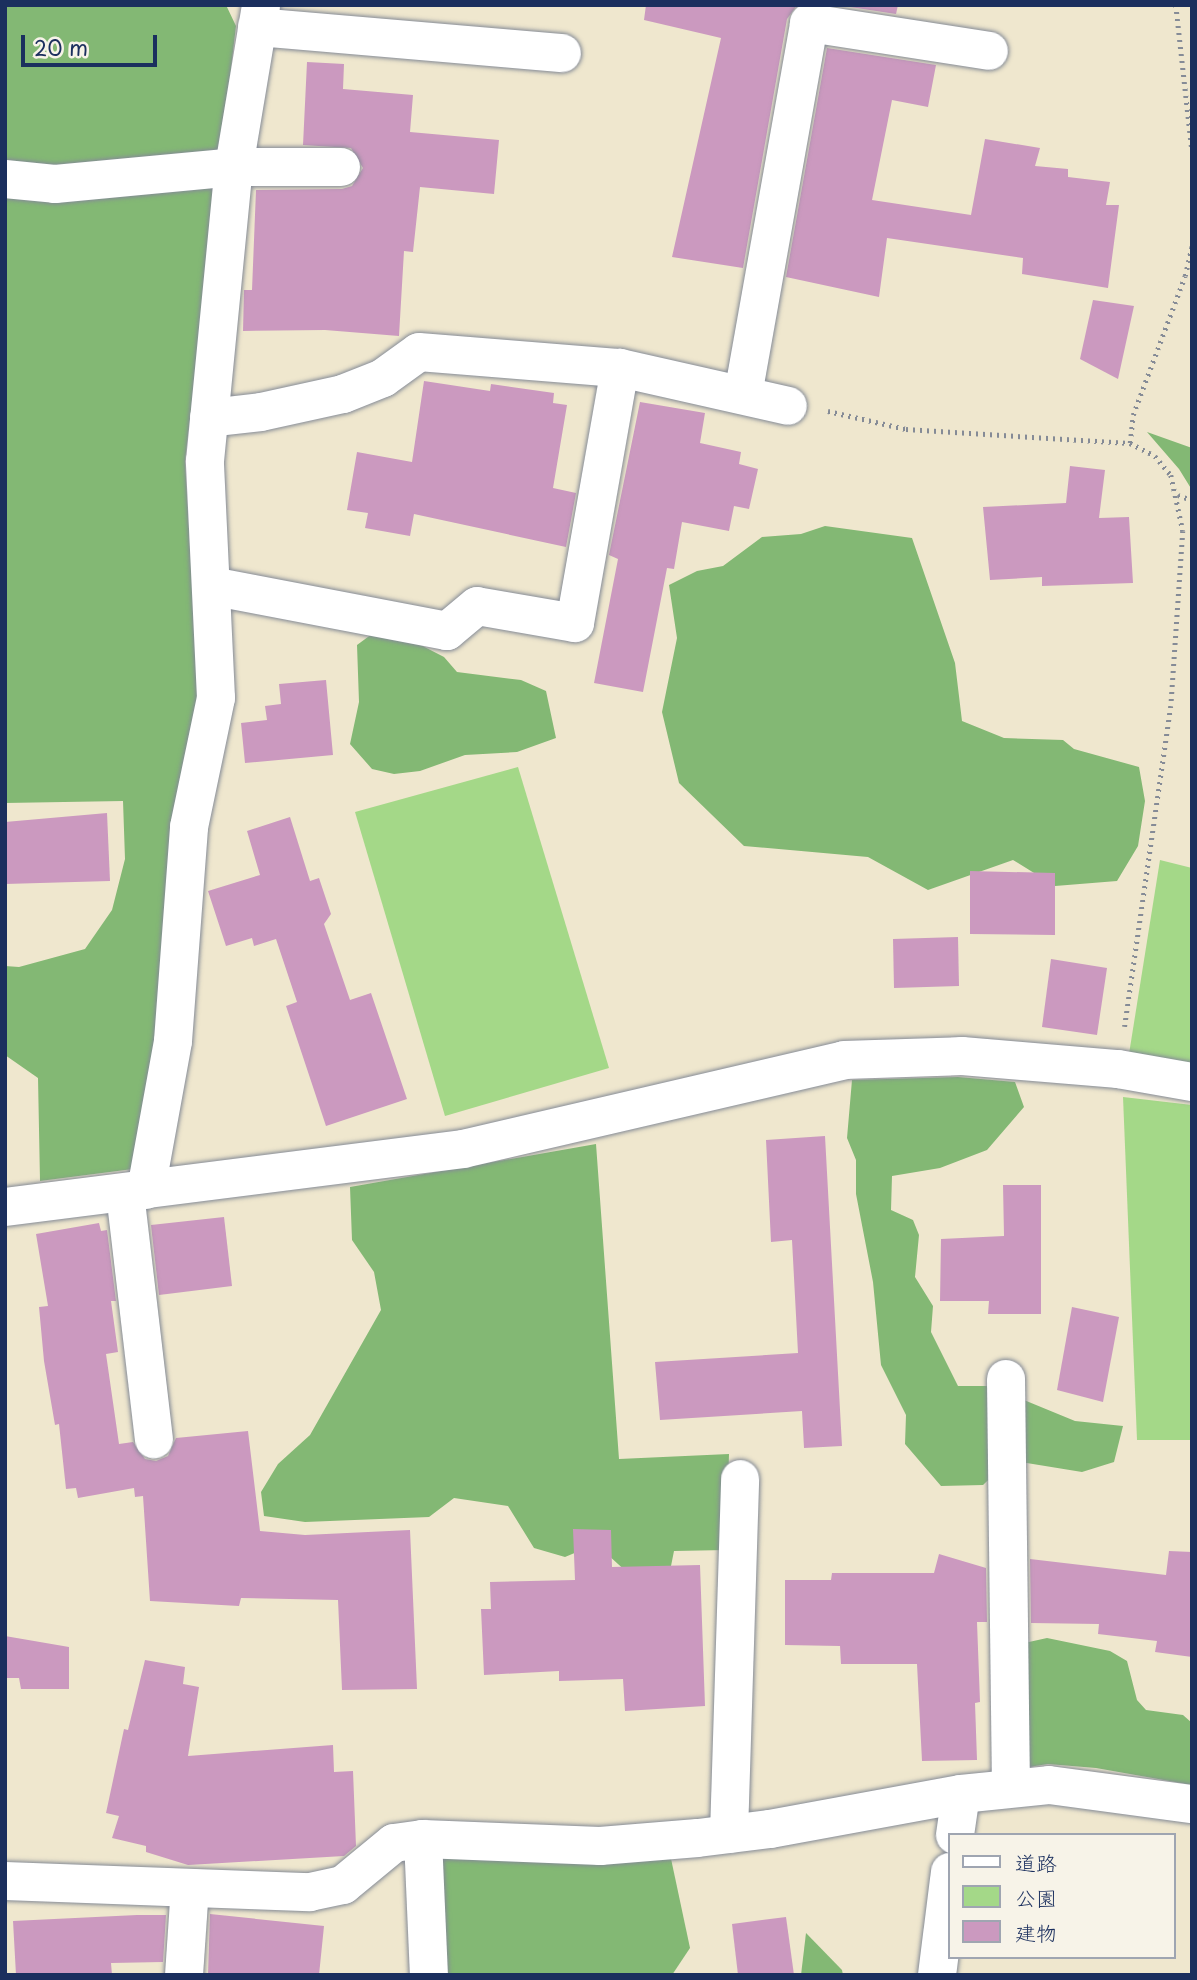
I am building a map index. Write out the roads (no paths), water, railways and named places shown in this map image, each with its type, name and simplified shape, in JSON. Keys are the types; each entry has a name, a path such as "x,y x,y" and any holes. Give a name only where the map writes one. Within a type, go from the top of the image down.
{"street":[{"path":"154,1439 136,1192 173,1041 189,827 216,698 205,461 234,167 259,16 562,53"},
{"path":"743,395 809,23 989,51"},
{"path":"5,179 55,184 234,167 341,167"},
{"path":"209,418 343,394 383,377 419,352 620,368 788,406"},
{"path":"211,586 447,631 477,606 575,623 620,368"},
{"path":"5,1208 463,1149 844,1060 962,1056 1118,1069 1192,1082"},
{"path":"1006,1379 1011,1787"},
{"path":"729,1834 740,1479"},
{"path":"5,1881 310,1892 343,1885 394,1843 423,1839 600,1846 729,1834 1011,1787 1082,1786 1192,1804"},
{"path":"955,1833 961,1794"},
{"path":"423,1839 429,1975"},
{"path":"184,1975 190,1888"},
{"path":"937,1975 948,1888"}]}
